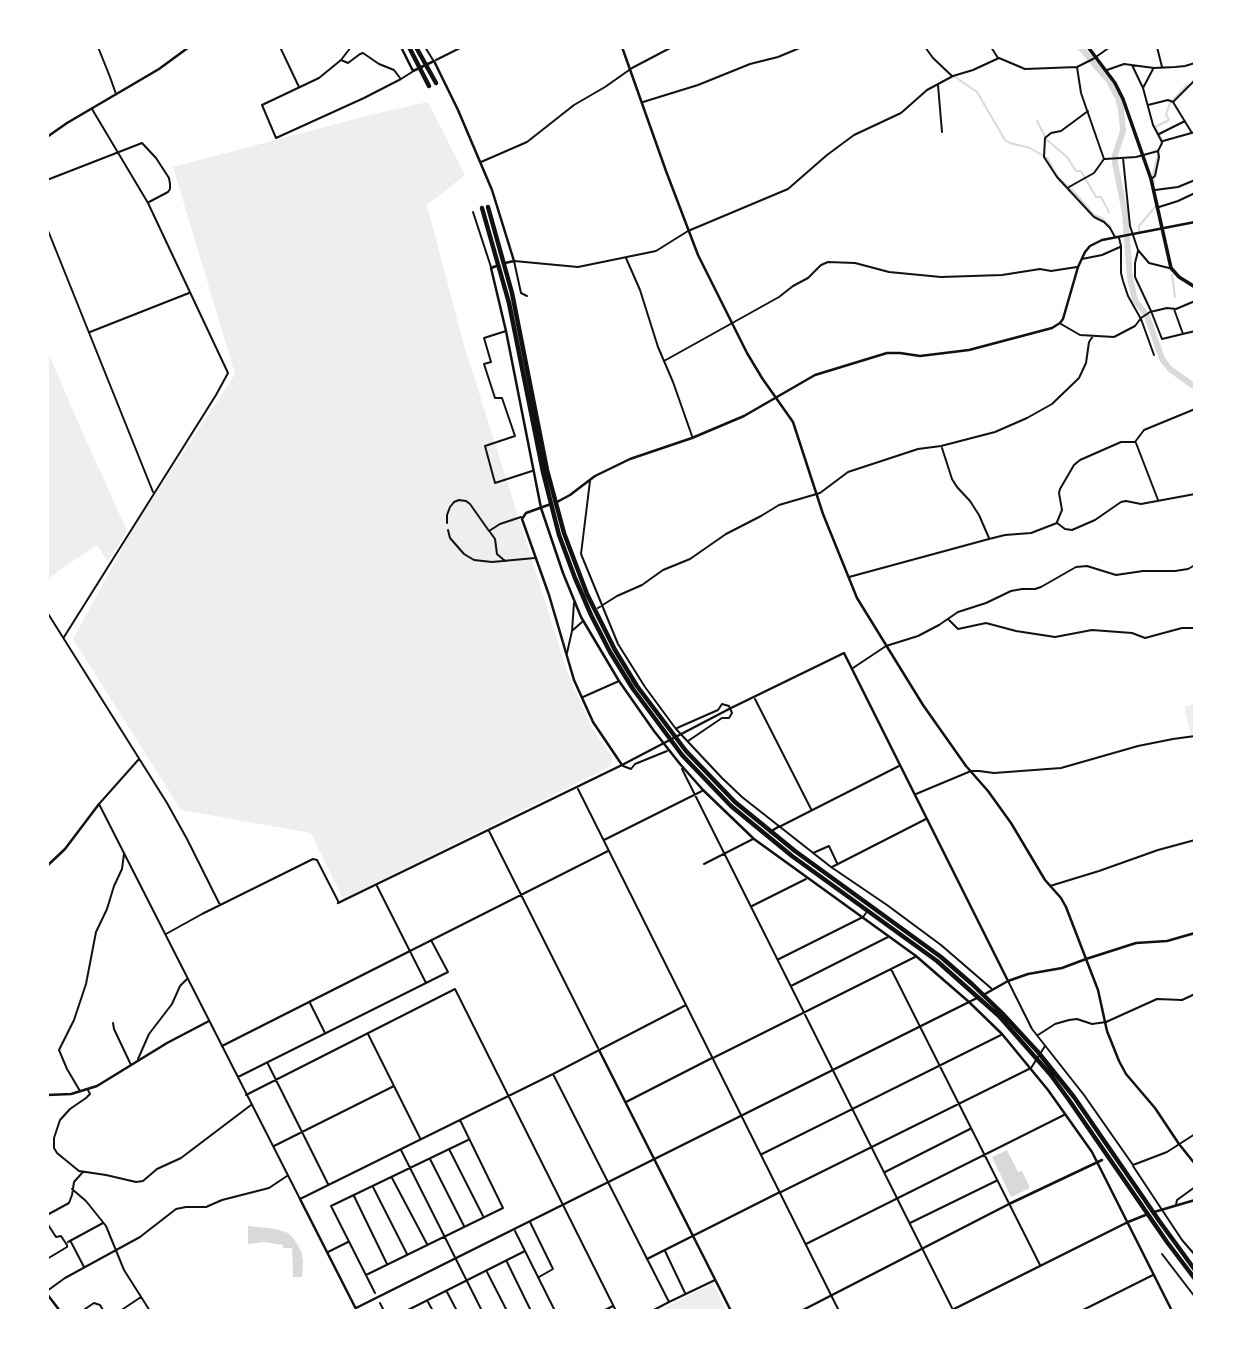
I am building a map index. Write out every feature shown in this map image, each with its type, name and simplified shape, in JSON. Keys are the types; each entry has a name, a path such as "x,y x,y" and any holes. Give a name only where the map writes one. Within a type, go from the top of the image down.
{"highway":[{"path":"409,47 429,86"},
{"path":"416,47 436,83"},
{"path":"1195,1270 1074,1097 1002,1013 941,957 795,851 735,803 686,751 637,686 615,650 587,594 564,533 547,470 515,304 497,236 485,208 509,303 542,472 559,535 591,615 633,689 682,755 739,813 792,856 937,961 999,1016 1069,1100 1195,1280"}],"main road":[{"path":"1087,47 1123,99 1151,179 1171,268 1194,284"}],"street":[{"path":"98,47 116,94"},
{"path":"47,137 159,69 189,47"},
{"path":"280,47 300,89"},
{"path":"351,47 328,72 300,89 262,105 276,138 462,47"},
{"path":"401,47 414,71"},
{"path":"425,47 481,162 492,190 522,293 527,296"},
{"path":"622,47 688,231 731,323 752,361 793,422 823,514 864,610 918,697 1011,822 1049,886 1066,907 1098,990 1112,1044 1126,1074 1155,1108 1178,1144 1195,1164"},
{"path":"481,162 527,142 574,105 672,47"},
{"path":"642,103 802,47"},
{"path":"925,47 953,76"},
{"path":"991,47 999,58 1024,69 1077,67 1110,47"},
{"path":"1157,47 1162,67"},
{"path":"341,60 348,63 363,53 394,70 401,79"},
{"path":"492,267 513,261 578,267 656,251 688,231 788,189 854,135 901,113 927,90 953,76 999,58"},
{"path":"1106,71 1124,64 1154,68 1185,66 1195,62"},
{"path":"1132,64 1143,88 1153,125 1162,142"},
{"path":"1077,67 1081,93 1104,159"},
{"path":"1143,88 1154,68"},
{"path":"1173,102 1195,80"},
{"path":"938,85 942,132"},
{"path":"1147,105 1168,100 1173,102 1193,132 1162,142 1158,151 1155,176 1151,179"},
{"path":"64,637 228,373 148,202 92,108"},
{"path":"1088,111 1061,131 1051,133 1045,138 1044,157 1057,177 1094,217 1104,222 1119,237 1123,281 1141,318 1154,355"},
{"path":"1158,135 1185,121"},
{"path":"47,180 142,143 169,178 168,192 148,202"},
{"path":"1068,188 1094,173 1104,159 1158,151"},
{"path":"1123,158 1130,226 1138,250 1149,263 1171,268"},
{"path":"1154,190 1178,187 1194,180 1195,185"},
{"path":"1158,207 1195,193"},
{"path":"473,212 492,267 543,507 583,622 619,681 669,750 703,790 756,838 807,878 916,956 971,1001 1002,1034 1031,1068 1100,1161 1172,1311"},
{"path":"489,531 500,524 562,500 590,479 630,458 692,438 744,416 815,375 883,354 920,356 969,350 1052,328 1065,316 1078,267 1084,252 1094,243 1195,222"},
{"path":"47,228 154,493"},
{"path":"1081,260 1102,255 1121,246"},
{"path":"1138,250 1135,277 1162,339 1195,331"},
{"path":"626,257 638,283 692,438"},
{"path":"664,361 779,297 828,262 855,263 889,272 942,277 1002,275 1078,267"},
{"path":"88,333 190,293"},
{"path":"1060,323 1076,334 1114,337 1130,329 1151,312 1174,309 1195,301"},
{"path":"1174,309 1183,334"},
{"path":"506,331 484,338 491,362 484,364 495,398 502,398 515,436 485,446 495,483 533,470"},
{"path":"583,616 642,585 663,570 690,559 726,534 779,505 817,494 853,470 918,449 941,446 1012,426 1052,404 1079,378 1084,372 1089,342 1093,336"},
{"path":"522,409 543,405"},
{"path":"1135,442 1144,430 1195,410"},
{"path":"848,577 1005,535 1025,534 1057,523 1062,510 1059,493 1074,465 1121,442 1135,442"},
{"path":"1135,442 1158,500"},
{"path":"941,446 952,479 970,500 989,539"},
{"path":"590,479 581,554 618,644 676,729 742,797 778,828 940,945 992,990"},
{"path":"1057,523 1072,530 1095,520 1121,502 1141,504 1195,494"},
{"path":"447,523 452,504 458,501 470,504 495,540 497,554 492,562"},
{"path":"522,517 566,655 593,722 622,765 631,769 635,764 669,750"},
{"path":"448,530 450,538 468,558 492,562 536,558"},
{"path":"497,554 505,561"},
{"path":"852,669 886,646 918,636 949,620 958,612 1011,591 1041,587 1082,566 1116,575 1143,570 1175,571 1195,565"},
{"path":"566,655 575,602"},
{"path":"47,612 183,831 220,905"},
{"path":"949,620 958,629 986,623 1055,637 1092,631 1132,633 1144,638 1182,628 1195,628"},
{"path":"572,631 583,622"},
{"path":"165,934 315,859 338,902 622,765 844,653 1032,1029 1084,1095 1161,1210 1195,1255"},
{"path":"582,698 619,681"},
{"path":"754,697 811,810"},
{"path":"676,729 718,710 722,704 731,708 729,718 722,718 687,741"},
{"path":"915,794 971,771 994,773 1061,768 1139,746 1195,736"},
{"path":"47,866 65,849 99,804 139,759"},
{"path":"680,764 952,1310 1139,1217 1195,1200"},
{"path":"704,864 900,766"},
{"path":"577,786 839,1311"},
{"path":"603,841 703,790"},
{"path":"99,804 357,1310 1008,981 1028,974 1062,968 1136,943 1167,941 1195,933"},
{"path":"831,867 926,819"},
{"path":"489,830 732,1311"},
{"path":"1049,886 1158,850 1195,841"},
{"path":"813,853 829,846 838,863"},
{"path":"222,1046 608,851"},
{"path":"80,1092 60,1050 82,996 96,932 122,869 124,852"},
{"path":"751,906 807,878"},
{"path":"376,885 426,983"},
{"path":"778,959 863,917 877,898"},
{"path":"791,986 889,936"},
{"path":"237,1077 448,972 431,940"},
{"path":"626,1102 916,956"},
{"path":"891,969 1041,1266"},
{"path":"135,1063 149,1034 188,978"},
{"path":"246,1094 455,989 616,1311"},
{"path":"1037,1036 1055,1024 1069,1020 1077,1019 1093,1024 1105,1022 1157,999 1182,1000 1195,993"},
{"path":"310,1002 325,1033"},
{"path":"300,1199 554,1074 686,1005"},
{"path":"47,1095 88,1090 209,1021"},
{"path":"114,1023 114,1030 131,1066"},
{"path":"368,1033 420,1139"},
{"path":"761,1155 1002,1034"},
{"path":"648,1259 1031,1068 1045,1046"},
{"path":"267,1062 329,1185"},
{"path":"554,1074 669,1302"},
{"path":"273,1147 394,1086"},
{"path":"88,1090 90,1094 70,1109 60,1121 53,1143 57,1153 79,1171 136,1182 143,1181 157,1169 192,1150 252,1105"},
{"path":"805,1244 1066,1114"},
{"path":"366,1275 503,1208 460,1120"},
{"path":"884,1172 970,1129"},
{"path":"1133,1165 1167,1152 1195,1134"},
{"path":"375,1293 331,1206 469,1139"},
{"path":"401,1149 482,1311"},
{"path":"449,1149 484,1217"},
{"path":"801,1311 1009,1204 1100,1161 1111,1153"},
{"path":"430,1158 464,1226"},
{"path":"47,1215 69,1203 74,1182 83,1172"},
{"path":"60,1311 47,1293 84,1267 140,1237 176,1209 206,1207 222,1200 273,1187 288,1175"},
{"path":"392,1177 427,1244"},
{"path":"909,1224 997,1180"},
{"path":"373,1186 407,1254"},
{"path":"1176,1205 1177,1200 1195,1187"},
{"path":"72,1189 104,1222 124,1269 150,1311"},
{"path":"354,1195 388,1264"},
{"path":"47,1259 67,1247 66,1244 104,1222"},
{"path":"529,1222 553,1269 538,1277"},
{"path":"47,1223 66,1244"},
{"path":"514,1230 555,1311"},
{"path":"71,1241 84,1267"},
{"path":"327,1252 349,1242"},
{"path":"407,1310 525,1251"},
{"path":"664,1251 686,1294"},
{"path":"1162,1254 1195,1296"},
{"path":"506,1261 531,1311"},
{"path":"486,1271 507,1311"},
{"path":"1081,1311 1154,1274"},
{"path":"652,1311 716,1279"},
{"path":"447,1291 457,1311"},
{"path":"120,1311 142,1296"},
{"path":"427,1301 433,1311"},
{"path":"82,1311 94,1303 100,1305 103,1310"},
{"path":"380,1303 384,1311"},
{"path":"603,1311 613,1306"}],"shaded area":[{"path":"428,102 465,175 427,205 463,342 567,671 592,728 612,757 612,762 609,767 343,899 311,833 181,810 73,639 134,527 235,374 173,167"},
{"path":"47,350 127,531 108,562 97,545 47,580"},
{"path":"1195,703 1195,735 1191,735 1184,707"},
{"path":"1007,1150 1030,1188 1011,1197 992,1157"},
{"path":"248,1226 288,1233 301,1251 302,1277 293,1277 292,1248 264,1242 248,1244"},
{"path":"713,1283 727,1311 658,1311"}],"waterway":[{"path":"1080,47 1109,81 1121,109 1123,131 1115,163 1125,213 1130,278 1135,300 1147,316 1162,359 1170,369 1195,387"},
{"path":"955,77 977,92 1005,140 1030,148 1047,158 1058,177 1094,215 1102,218 1111,227"},
{"path":"1161,142 1155,127 1169,120 1166,114 1170,103 1187,85"},
{"path":"1037,121 1047,140 1067,157 1076,171 1081,171 1096,197 1101,197 1109,212"},
{"path":"1154,183 1158,154"},
{"path":"1139,231 1139,226 1156,206"},
{"path":"1172,275 1175,297"}]}
